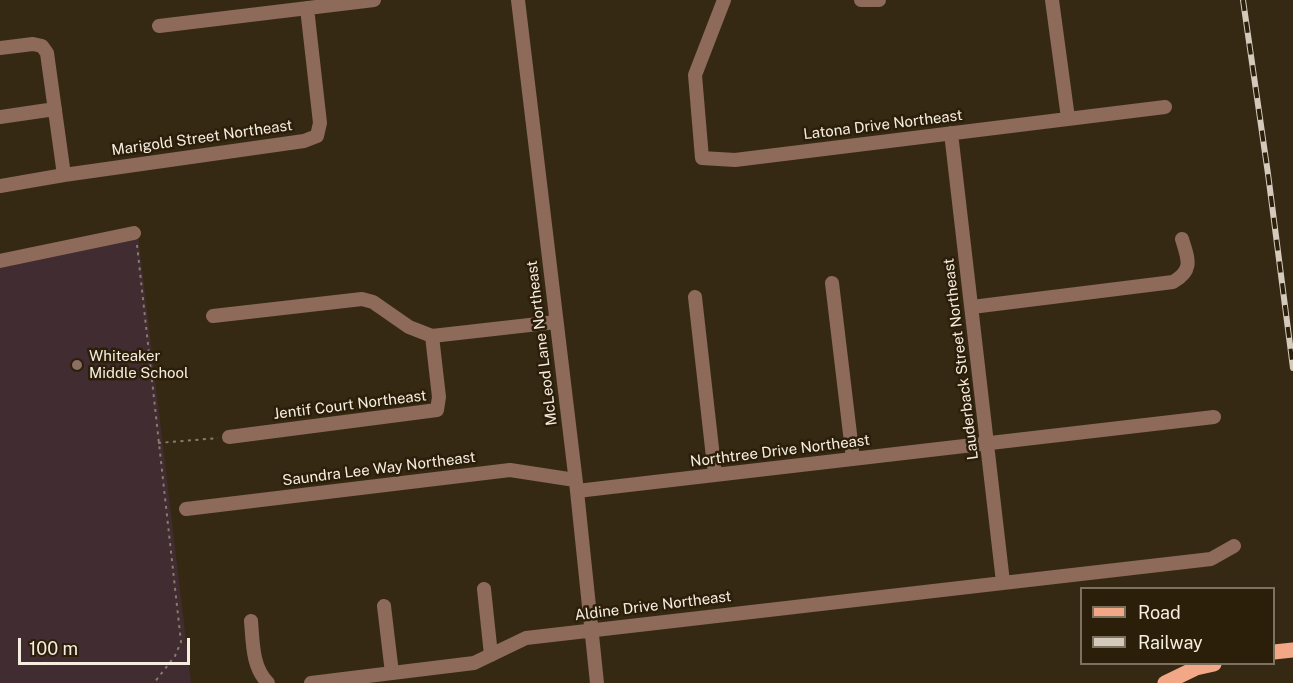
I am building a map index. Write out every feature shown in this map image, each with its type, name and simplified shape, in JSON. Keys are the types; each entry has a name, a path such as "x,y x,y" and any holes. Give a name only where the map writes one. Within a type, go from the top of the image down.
{"main road":[{"path":"1275,652 1293,650"},
{"path":"1165,683 1207,665"}],"street":[{"path":"159,26 374,0"},
{"name":"McLeod Lane Northeast","path":"518,0 597,683"},
{"name":"Latona Drive Northeast","path":"724,0 695,75 702,158 735,160 1166,107"},
{"path":"861,0 879,0"},
{"path":"1052,0 1068,118"},
{"name":"Marigold Street Northeast","path":"0,186 303,141 317,136 320,123 307,8"},
{"path":"0,48 33,44 42,46 47,53 64,175"},
{"path":"0,117 55,109"},
{"name":"Lauderback Street Northeast","path":"951,133 1003,582"},
{"path":"0,261 134,237"},
{"path":"972,307 1173,282 1188,266 1182,239"},
{"path":"832,283 853,459"},
{"path":"694,297 715,475"},
{"path":"213,316 362,299 379,305 401,322 432,336 556,322"},
{"name":"Jentif Court Northeast","path":"229,437 437,410 439,397 432,336"},
{"name":"Northtree Drive Northeast","path":"576,486 715,475 1214,417"},
{"name":"Saundra Lee Way Northeast","path":"186,509 510,470 576,486"},
{"name":"Aldine Drive Northeast","path":"311,683 474,663 526,638 1211,559 1234,546"},
{"path":"484,589 491,655"},
{"path":"384,606 392,673"},
{"path":"251,621 255,662 268,683"}],"path":[{"path":"134,237 138,246 181,642 175,656 154,683"},
{"path":"158,443 229,437"}],"shaded area":[{"name":"Whiteaker Middle School","path":"138,235 191,683 0,683 0,263"}],"railway":[{"path":"1243,0 1293,368"}],"place":[{"name":"Whiteaker Middle School","path":"77,365"}]}
